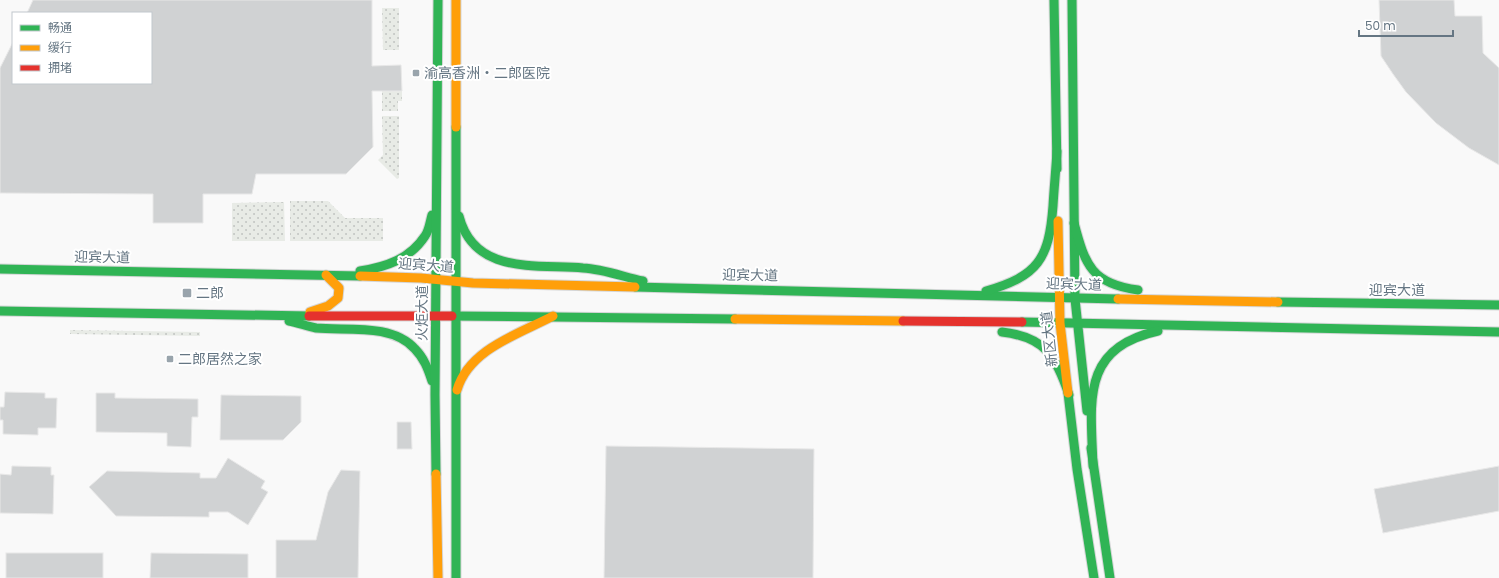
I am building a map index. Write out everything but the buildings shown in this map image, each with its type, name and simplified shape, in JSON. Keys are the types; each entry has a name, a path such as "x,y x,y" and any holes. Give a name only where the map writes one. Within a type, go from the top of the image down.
{"main road":[{"name":"火炬大道","path":"438,0 435,396 438,578"},
{"path":"456,0 456,578"},
{"name":"新区大道","path":"1054,0 1060,323 1078,469 1094,578"},
{"name":"新区大道","path":"1072,0 1075,299 1093,466 1110,578"},
{"path":"972,294 1006,285 1016,280 1029,272 1044,254 1051,232 1052,201 1057,151"},
{"path":"326,275 380,268 396,261 412,251 426,236 430,223 437,184"},
{"path":"455,194 459,220 466,235 480,250 498,261 518,265 585,268 664,287"},
{"path":"1074,223 1084,256 1099,277 1119,288 1150,290"},
{"name":"迎宾大道","path":"0,269 326,275 456,281 972,294 1075,299 1499,305"},
{"path":"298,316 328,306 334,303 338,298 339,288 326,275"},
{"path":"580,295 664,287"},
{"path":"1174,291 1244,293 1286,303"},
{"path":"0,311 266,316 436,317 551,313 1499,332"},
{"path":"455,398 462,376 480,356 551,313"},
{"path":"266,316 321,328 370,329 393,334 411,345 423,359 428,369 435,396"},
{"path":"942,321 972,331"},
{"path":"1093,466 1093,393 1095,383 1103,363 1117,348 1133,338 1178,325"},
{"path":"994,332 1023,334 1042,347 1058,365 1069,395"}],"shaded area":[{"path":"382,8 399,8 399,50 383,50"},
{"path":"388,65 402,91 402,101 398,101 398,111 382,111 382,66"},
{"path":"382,116 399,116 399,178 397,179 378,160 383,155"},
{"path":"290,201 328,201 345,218 383,218 383,241 290,241"},
{"path":"284,202 285,241 232,241 232,203"},
{"path":"70,330 200,332 200,336 70,334"}],"traffic: fast":[{"path":"436,474 435,395 438,0"},
{"path":"1054,0 1057,169"},
{"path":"1072,0 1075,299 1087,411"},
{"path":"456,127 456,578"},
{"path":"986,291 1018,279 1038,263 1044,252 1051,224 1057,151"},
{"path":"360,271 397,261 412,251 426,234 432,215"},
{"path":"459,216 467,235 478,248 492,257 509,263 606,271 643,281"},
{"path":"1074,223 1082,250 1093,270 1100,277 1110,283 1138,290"},
{"path":"0,269 360,276"},
{"path":"635,287 1118,299"},
{"path":"1278,302 1499,305"},
{"path":"0,311 309,316"},
{"path":"452,316 735,319"},
{"path":"289,321 316,328 368,330 394,335 405,341 418,352 429,372 432,381"},
{"path":"1022,322 1499,332"},
{"path":"1093,466 1091,420 1092,400 1096,381 1103,364 1115,350 1133,339 1158,331"},
{"path":"1002,332 1029,338 1047,351 1059,369 1069,395"},
{"path":"1068,393 1077,469 1094,578"},
{"path":"1091,448 1110,578"}],"traffic: slow":[{"path":"456,0 456,127"},
{"path":"1058,221 1060,323 1068,393"},
{"path":"310,312 328,306 338,298 339,288 326,275"},
{"path":"360,276 421,278 473,283 635,287"},
{"path":"1118,299 1278,302"},
{"path":"457,390 463,376 472,364 484,353 497,344 553,316"},
{"path":"735,319 903,321"},
{"path":"436,474 438,578"}],"traffic: jam":[{"path":"309,316 452,316"},
{"path":"903,321 1022,322"}],"place":[{"name":"渝高香洲‧二郎医院","path":"416,73"},
{"name":"二郎","path":"187,293"},
{"name":"二郎居然之家","path":"170,359"}]}
